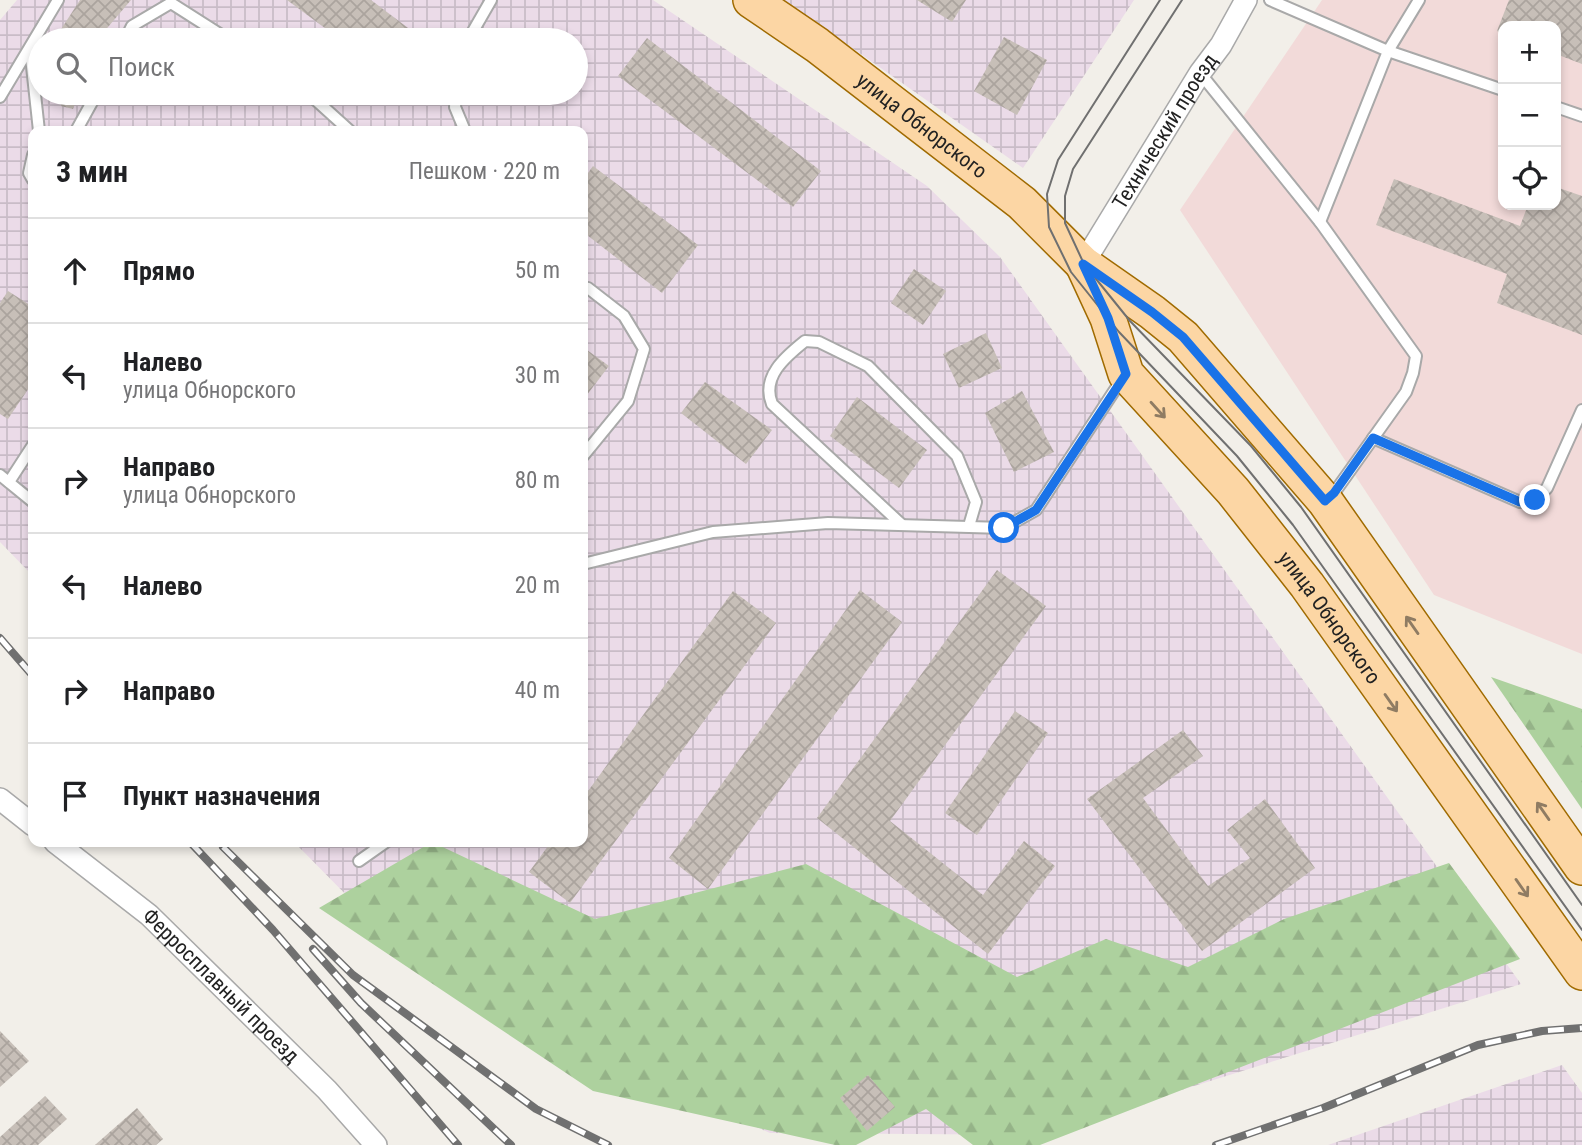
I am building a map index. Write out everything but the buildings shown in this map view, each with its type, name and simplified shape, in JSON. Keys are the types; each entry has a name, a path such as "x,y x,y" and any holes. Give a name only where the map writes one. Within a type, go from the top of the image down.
{"main road":[{"name":"улица Обнорского","path":"751,0 817,45 1022,203 1083,264 1183,337 1329,497 1582,867"},
{"name":"улица Обнорского","path":"1083,264 1108,318 1126,374 1233,491 1307,584 1582,972"}],"street":[{"name":"Технический проезд","path":"1083,264 1247,0"},
{"path":"0,799 28,821"},
{"name":"Ферросплавный проезд","path":"61,847 149,915 327,1090 376,1145"}],"lane":[{"path":"42,28 58,0"},
{"path":"475,28 491,0"},
{"path":"1270,0 1388,51 1498,88"},
{"path":"1320,222 1388,51 1419,0"},
{"path":"131,28 171,3 210,28"},
{"path":"0,97 28,51"},
{"path":"1200,73 1320,222 1416,356 1406,392 1329,497"},
{"path":"36,105 38,126"},
{"path":"79,126 90,105"},
{"path":"321,105 344,126"},
{"path":"456,105 463,126"},
{"path":"1561,109 1582,116"},
{"path":"588,288 624,316 644,349 628,401 588,450"},
{"path":"901,524 772,404 768,394 770,377 788,355 805,341 819,342 868,366 957,456 976,502 969,526"},
{"path":"588,563 713,532 828,523 1004,528 1036,510 1126,374"},
{"path":"1373,438 1520,502 1528,501 1535,500 1547,488 1582,410"},
{"path":"28,451 4,478 28,498"},
{"path":"359,861 379,847"}],"shaded area":[{"path":"17,0 653,0 927,186 1000,257 1521,984 1037,1135 770,1133 433,983 299,847 588,847 588,126 28,126 28,571 0,542 0,20"},
{"path":"784,0 1134,0 1023,168"},
{"path":"1322,0 1582,0 1582,654 1434,595 1180,210"},
{"path":"1562,1065 1582,1093 1582,1145 1328,1145"}],"green space":[{"path":"1491,677 1582,709 1582,809"},
{"path":"423,847 443,847 595,919 806,864 1017,977 1106,939 1188,967 1284,919 1449,863 1520,959 1040,1145 973,1145 926,1109 856,1145 835,1145 593,1091 319,908"}],"tram line":[{"path":"1160,0 1058,160 1047,194 1049,227 1071,272 1119,332 1237,456 1293,525 1582,930"},
{"path":"1182,0 1073,169 1065,196 1065,223 1084,264 1130,321 1251,446 1301,507 1582,905"}],"railway":[{"path":"0,638 28,670"},
{"path":"195,847 273,930 458,1145"},
{"path":"223,847 353,975 536,1109 608,1145"},
{"path":"313,949 361,1003 511,1145"},
{"path":"1216,1145 1323,1108 1478,1045 1542,1031 1582,1028"}],"route":[{"path":"1004,528 1036,510 1126,374 1108,318 1083,264 1183,337 1325,501 1334,493 1373,438 1520,502 1535,500"}]}
